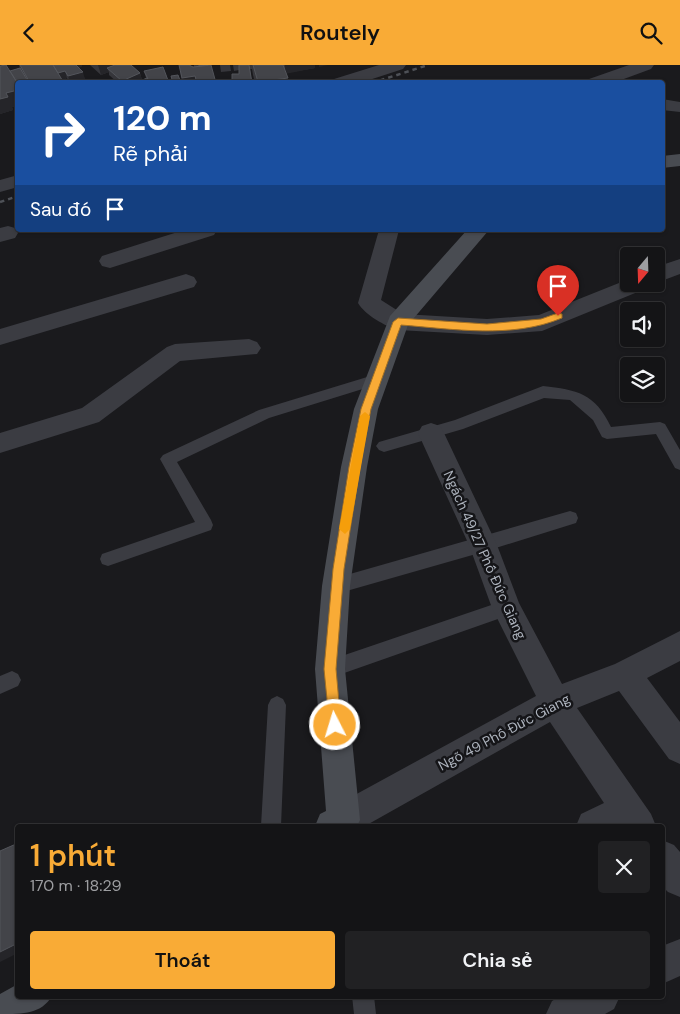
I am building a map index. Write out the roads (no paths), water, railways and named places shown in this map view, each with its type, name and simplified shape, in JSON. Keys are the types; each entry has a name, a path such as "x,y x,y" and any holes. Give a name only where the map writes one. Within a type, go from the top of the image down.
{"street":[{"path":"350,80 397,65"},
{"path":"603,80 645,65"},
{"path":"665,104 680,107"},
{"path":"665,162 680,160"},
{"path":"0,186 15,182"},
{"path":"110,261 201,232"},
{"path":"388,232 369,303 398,322 487,327 542,323 620,291"},
{"path":"340,824 330,669 336,586 354,467 366,409 398,322 477,232"},
{"path":"665,272 680,266"},
{"path":"0,337 186,282"},
{"path":"0,443 90,415 175,353 249,348"},
{"name":"Ngách 49/27 Phố Đức Giang","path":"431,433 483,545 506,608 555,702 632,818"},
{"name":"Ngõ 49 Phố Đức Giang","path":"340,824 555,702 625,673 680,645"},
{"path":"625,673 680,748"},
{"path":"603,824 632,818"},
{"path":"665,861 680,880"},
{"path":"665,964 680,957"},
{"path":"2,1014 28,999"},
{"path":"565,1014 595,999"}],"lane":[{"path":"108,559 205,525 168,459 264,414 377,379"},
{"path":"384,446 431,433 543,392 574,395 600,416 607,433 660,428 680,464"},
{"path":"336,586 483,545 570,518"},
{"path":"330,669 506,608"},
{"path":"271,824 276,705"},
{"path":"363,999 365,1014"}],"railway":[{"path":"381,80 428,65"},
{"path":"0,202 15,197"}]}
